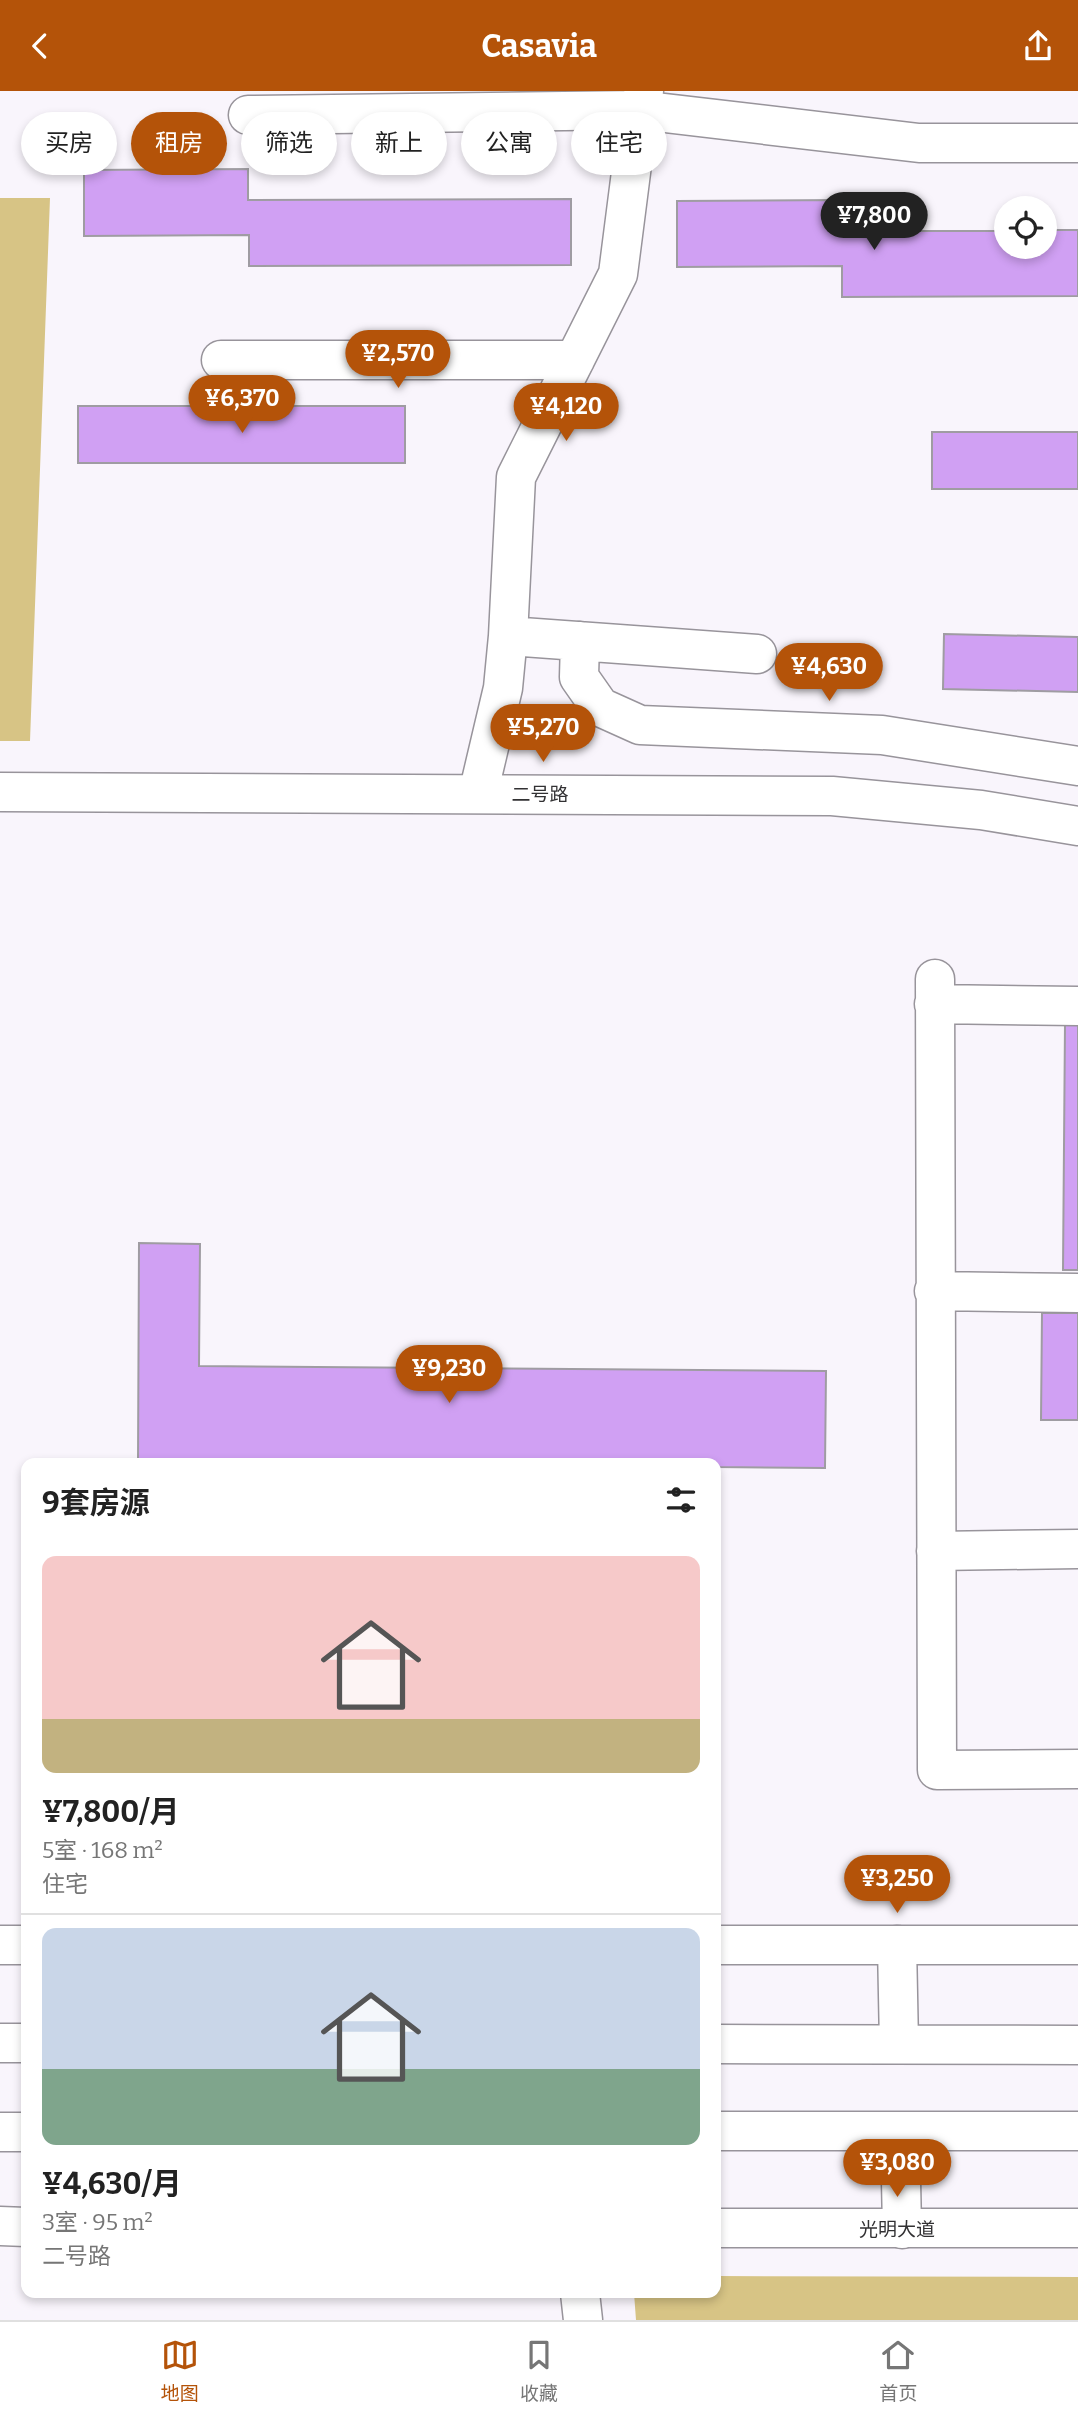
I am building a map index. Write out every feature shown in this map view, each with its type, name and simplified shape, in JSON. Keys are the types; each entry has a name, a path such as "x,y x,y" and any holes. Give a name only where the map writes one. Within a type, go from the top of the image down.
{"street":[{"path":"327,112 642,100 919,143 1078,143"},
{"path":"478,794 503,688 516,477 618,274 642,100"},
{"path":"221,360 575,360"},
{"path":"508,636 757,654"},
{"path":"580,641 579,677 600,707 640,725 882,735 1078,766"},
{"name":"二号路","path":"0,792 832,796 981,810 1078,826"},
{"path":"1078,1006 934,991 937,1770 1078,1769"},
{"path":"934,1291 1078,1293"},
{"path":"936,1551 1078,1549"},
{"path":"0,1945 21,1945"},
{"path":"721,1945 1078,1945"},
{"path":"897,1945 899,2044"},
{"path":"0,2043 21,2043"},
{"path":"721,2044 1078,2045"},
{"path":"721,2131 1078,2131"},
{"path":"900,2131 902,2229"},
{"path":"0,2132 21,2132"},
{"path":"0,2227 21,2227"},
{"name":"光明大道","path":"721,2228 1078,2228"},
{"path":"581,2298 583,2320"}],"shaded area":[{"path":"0,198 50,198 30,741 0,741"},
{"path":"721,2276 1078,2277 1078,2320 636,2320 634,2298 721,2298"}],"building":[{"path":"227,169 241,169 241,175 248,175 248,200 571,199 571,265 249,266 249,235 84,236 84,175 117,175 117,170 131,170 131,175 227,175"},
{"path":"841,200 841,231 994,231 994,259 1057,259 1057,230 1078,230 1078,296 842,297 842,266 677,267 677,201"},
{"path":"78,406 405,406 405,463 78,463"},
{"path":"932,432 1078,432 1078,489 932,489"},
{"path":"944,634 1078,637 1078,692 943,689"},
{"path":"1065,1023 1078,1023 1078,1270 1063,1270"},
{"path":"139,1243 200,1244 199,1366 826,1371 825,1468 721,1467 721,1458 138,1458"},
{"path":"1042,1313 1078,1313 1078,1420 1041,1420"}]}
